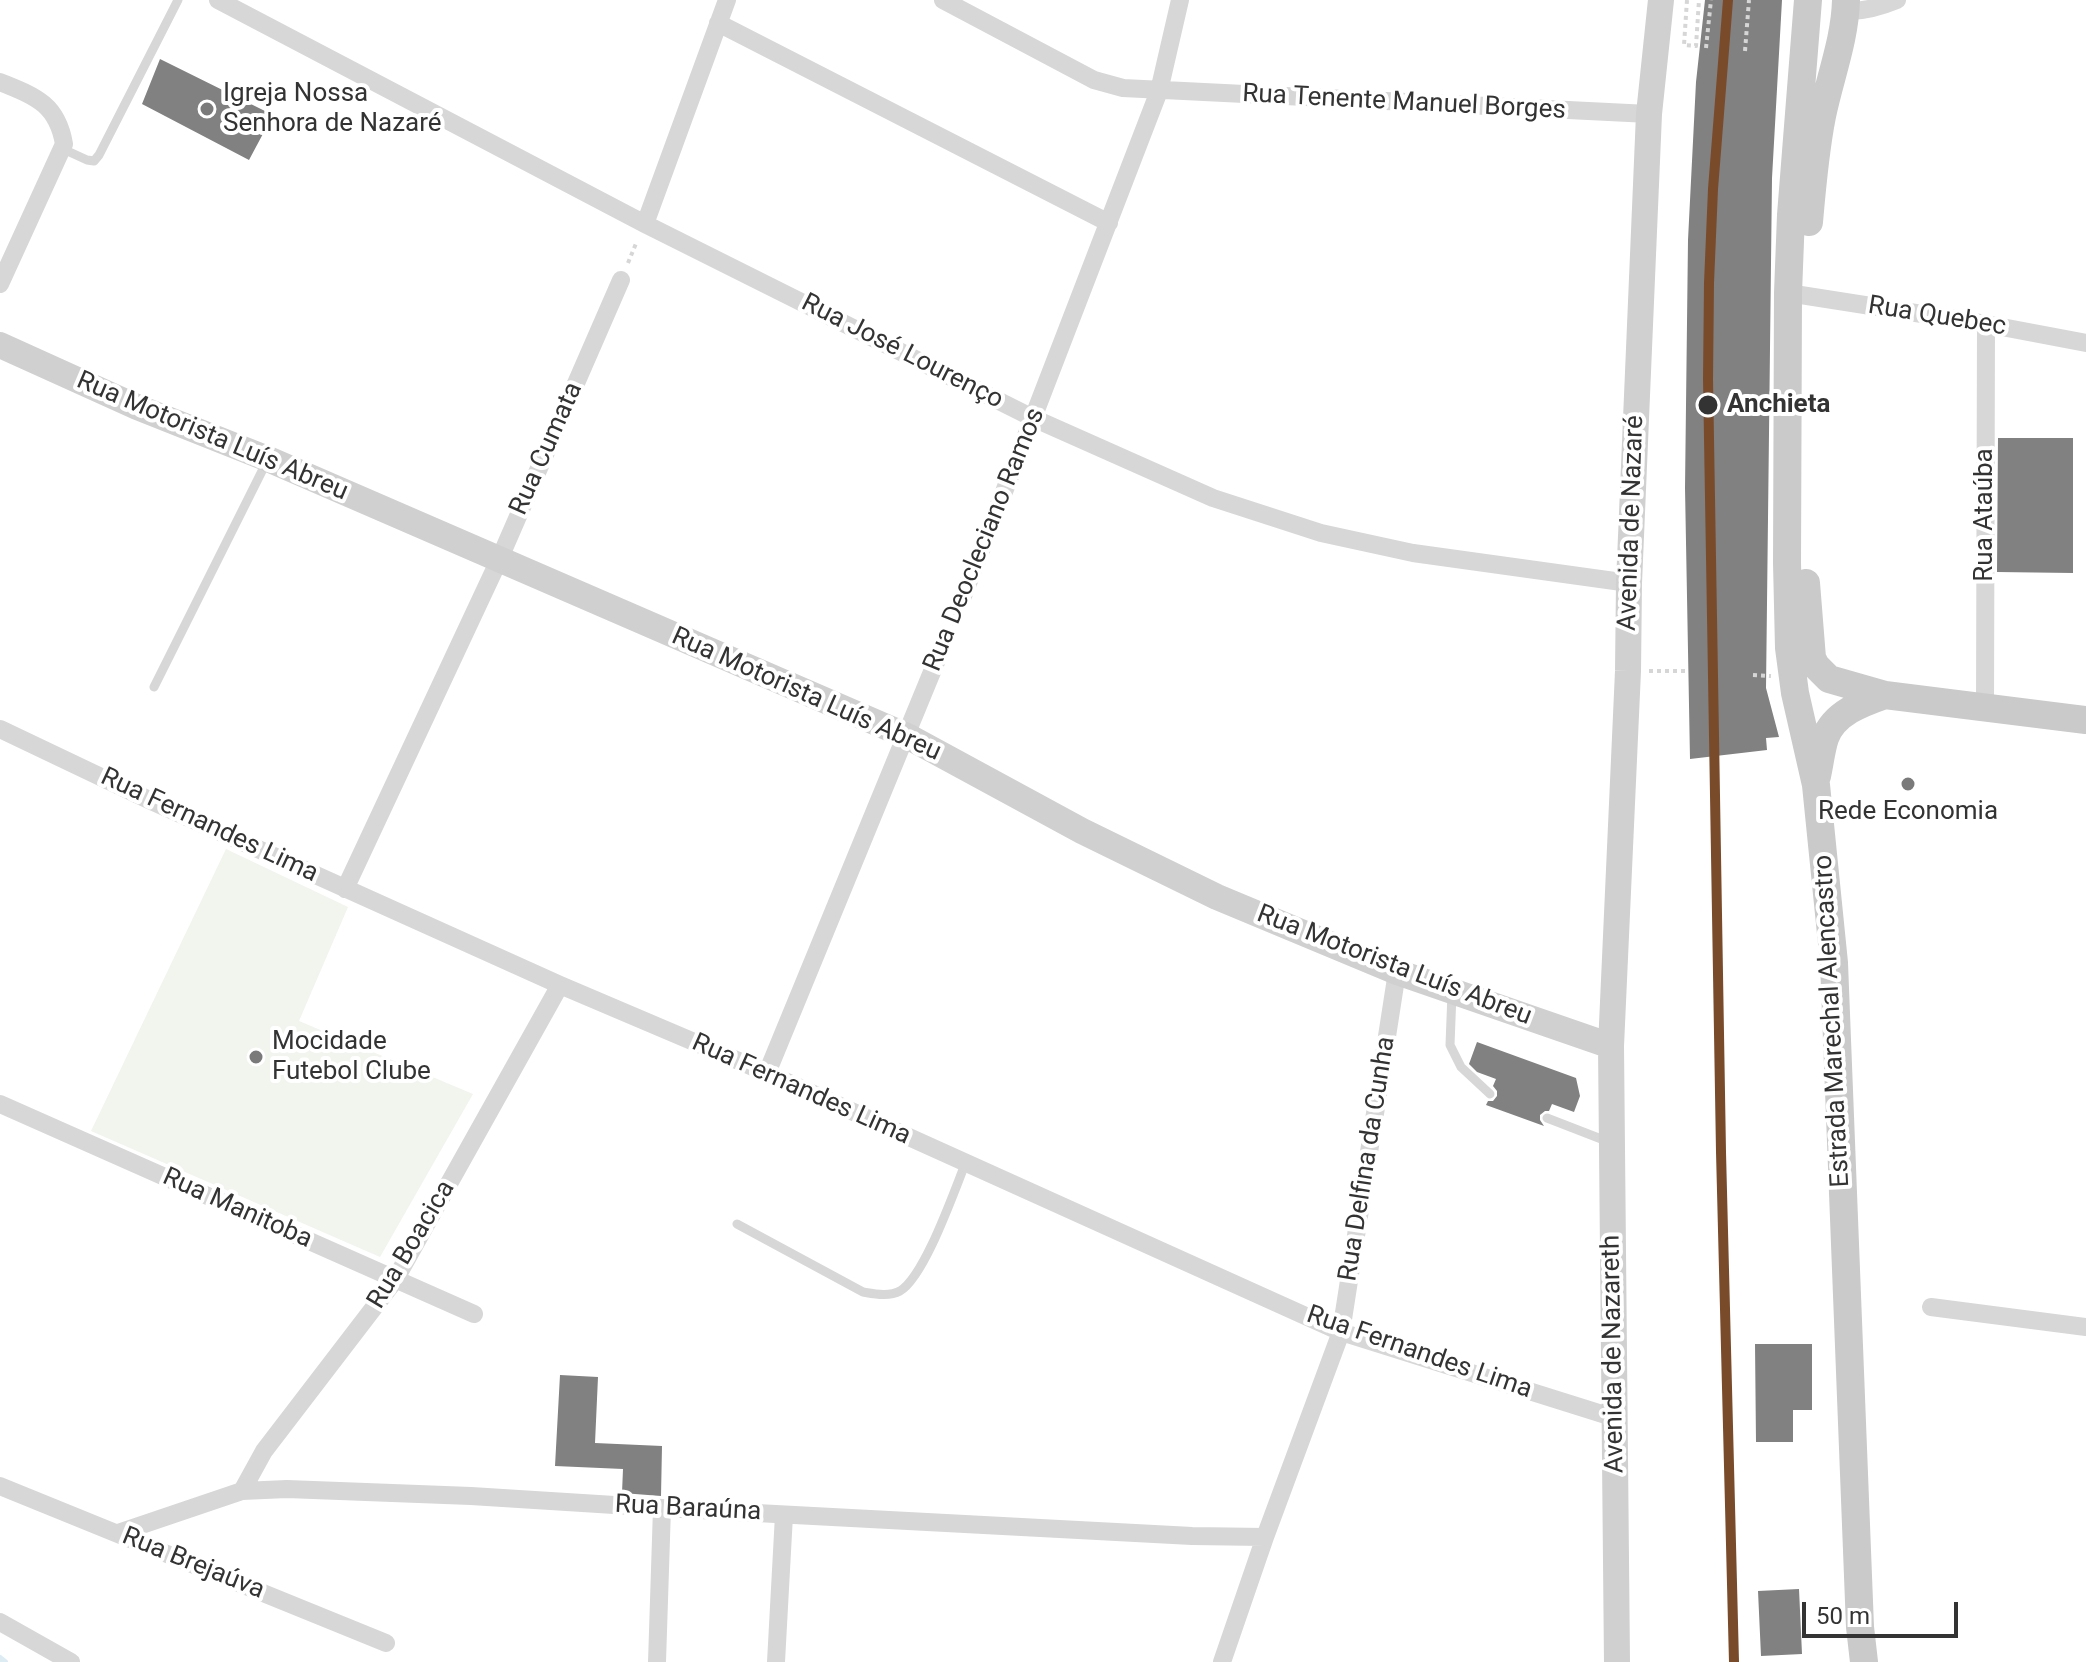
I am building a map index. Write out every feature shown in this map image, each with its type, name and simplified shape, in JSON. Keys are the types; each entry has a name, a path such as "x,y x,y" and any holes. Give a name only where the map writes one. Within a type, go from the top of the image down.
{"main road":[{"name":"Avenida de Nazaré","path":"1611,1046 1649,114 1661,0"},
{"name":"Estrada Marechal Alencastro","path":"1808,0 1791,215 1812,658 1820,672 1829,679 1885,695 2086,720"},
{"name":"Estrada Marechal Alencastro","path":"1838,4 1844,29 1822,114 1797,294 1789,648 1795,693 1816,785 1834,963 1860,1627 1864,1662"},
{"name":"Rua Motorista Luís Abreu","path":"0,345 137,407 268,459 907,736 1082,831 1217,897 1397,972 1611,1046"},
{"path":"1816,785 1829,728 1848,711 1885,695"},
{"name":"Avenida de Nazareth","path":"1611,1046 1617,1662"}],"street":[{"name":"Rua José Lourenço","path":"218,0 645,224 1033,418 1213,498 1321,533 1413,553 1629,583"},
{"path":"645,224 727,0"},
{"name":"Rua Tenente Manuel Borges","path":"943,0 1108,85 1159,91 1649,114"},
{"name":"Rua Deocleciano Ramos","path":"963,596 1159,91 1180,0"},
{"path":"1838,4 1859,11 1897,0"},
{"path":"718,23 1109,223"},
{"path":"0,82 42,101 59,125 63,137 63,149 0,284"},
{"name":"Rua Cumata","path":"345,889 499,560 621,280"},
{"name":"Rua Quebec","path":"1797,294 2086,343"},
{"name":"Rua Ataúba","path":"1985,706 1986,324"},
{"name":"Rua Deocleciano Ramos","path":"767,1073 941,650"},
{"name":"Rua Fernandes Lima","path":"0,729 345,889 767,1073 1341,1332 1615,1418"},
{"name":"Rua Delfina da Cunha","path":"1222,1662 1341,1332 1397,972"},
{"name":"Rua Boacica","path":"242,1491 264,1451 395,1280 560,985"},
{"name":"Rua Manitoba","path":"0,1104 474,1314"},
{"path":"1931,1307 2086,1327"},
{"name":"Rua Brejaúva","path":"0,1486 386,1643"},
{"name":"Rua Baraúna","path":"118,1533 242,1491 287,1489 471,1496 1192,1536 1265,1537"},
{"path":"657,1662 662,1508"},
{"path":"776,1662 784,1515"},
{"path":"0,1622 71,1662"}],"lane":[{"path":"63,149 87,160 94,161 99,155 178,0"},
{"path":"154,687 268,459"},
{"path":"1452,992 1450,1045 1461,1067 1490,1094"},
{"path":"1547,1118 1612,1143"},
{"path":"737,1224 863,1292 886,1295 899,1291 911,1282 925,1262 966,1162"}],"path":[{"path":"1687,0 1684,45 1696,46 1699,0"},
{"path":"1706,48 1711,0"},
{"path":"1745,51 1749,0"},
{"path":"621,280 645,224"},
{"name":"Rua Deocleciano Ramos","path":"941,650 963,596"},
{"path":"1643,671 1687,671"}],"shaded area":[{"name":"Mocidade Futebol Clube","path":"226,849 348,907 299,1021 473,1094 380,1257 91,1131"}],"building":[{"path":"1705,0 1782,0 1772,178 1766,688 1779,737 1766,738 1767,750 1690,759 1685,488 1688,240 1696,82"},
{"name":"Igreja Nossa Senhora de Nazaré","path":"160,59 273,115 249,160 142,104"},
{"path":"1998,438 2073,438 2073,573 1997,572"},
{"path":"1477,1042 1576,1078 1580,1096 1574,1112 1552,1104 1549,1111 1540,1115 1544,1126 1486,1105 1497,1096 1493,1086 1496,1079 1477,1072 1469,1064"},
{"path":"1755,1344 1812,1344 1812,1410 1793,1410 1793,1442 1756,1442"},
{"path":"560,1375 598,1377 595,1443 662,1446 661,1496 622,1493 623,1469 555,1466"},
{"path":"1799,1589 1802,1654 1761,1656 1758,1591"}],"waterway":[{"path":"0,1658 5,1662"}],"transit line":[{"path":"1728,0 1713,189 1708,379 1721,1152 1734,1662"}],"place":[{"name":"Igreja Nossa Senhora de Nazaré","path":"207,109"},
{"name":"Anchieta","path":"1708,405"},
{"name":"Rede Economia","path":"1908,784"},
{"name":"Mocidade Futebol Clube","path":"256,1057"}]}
